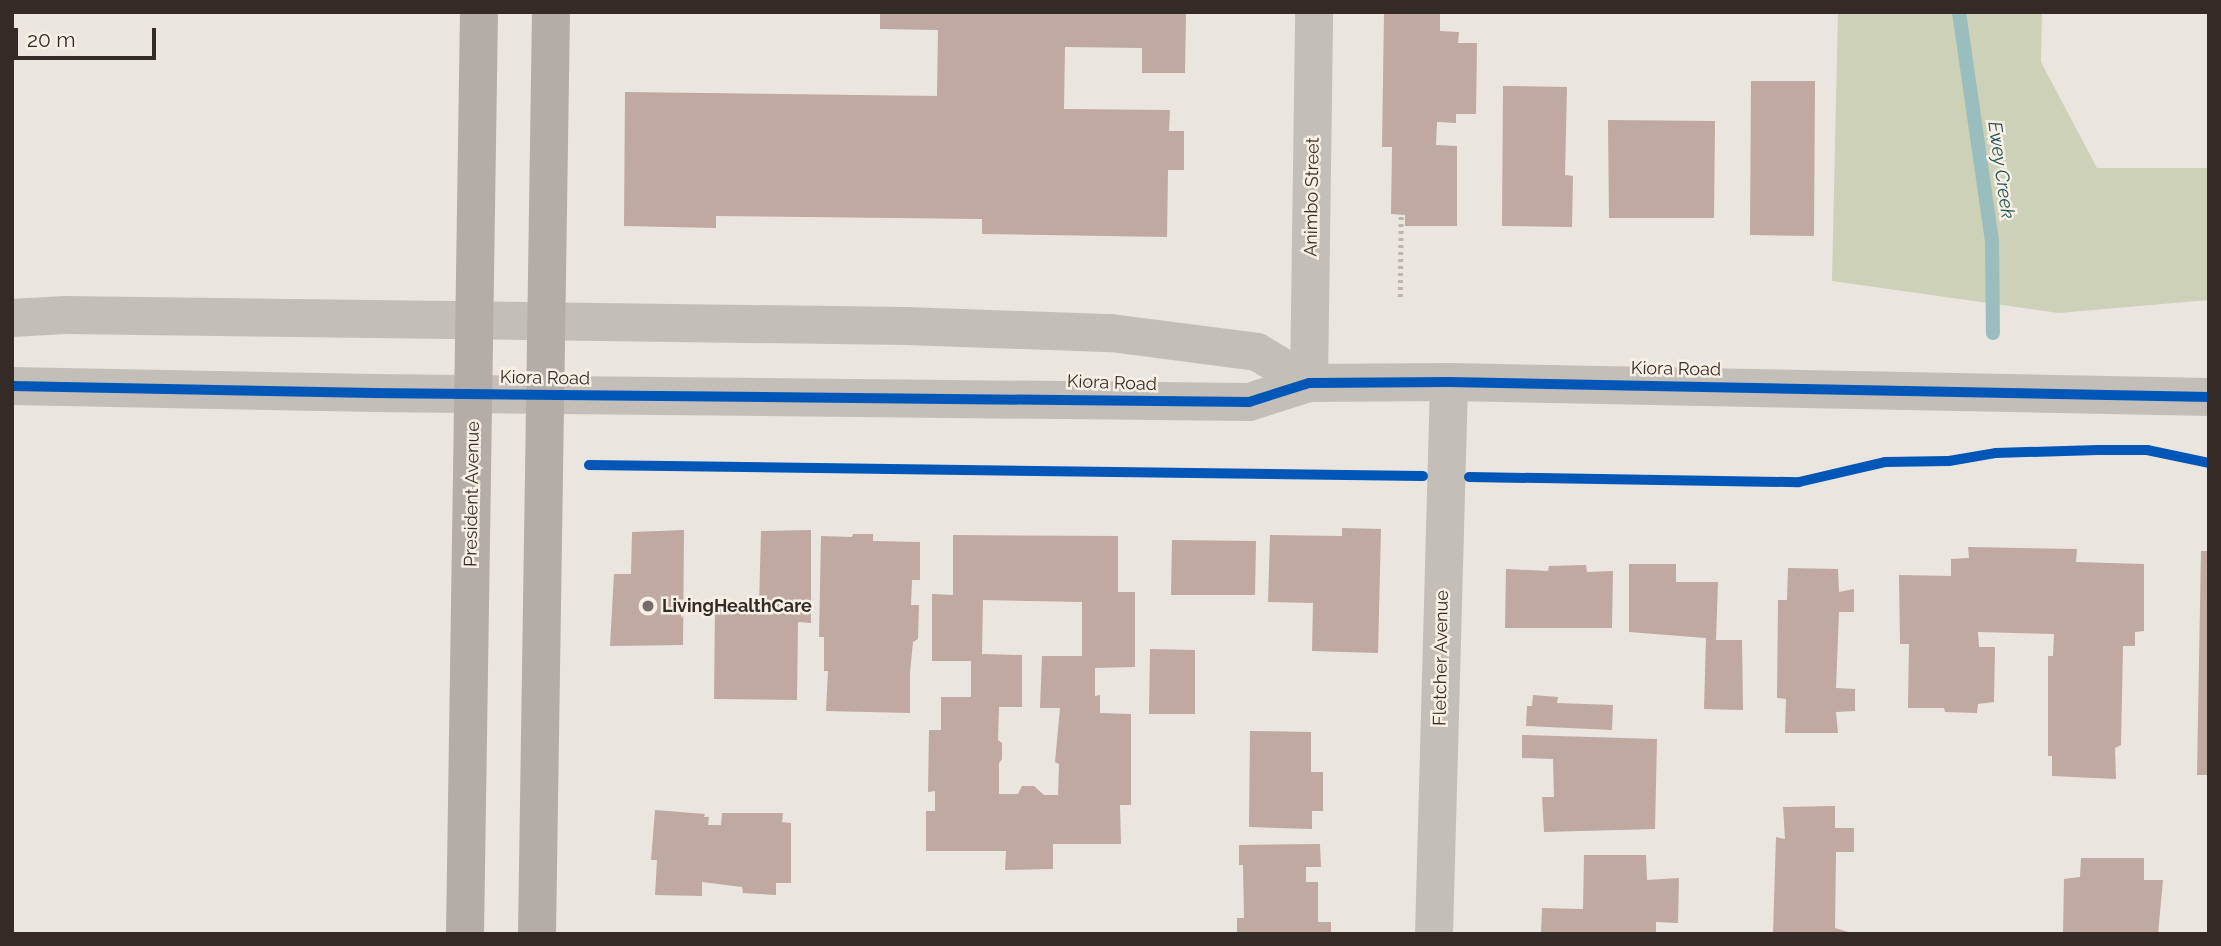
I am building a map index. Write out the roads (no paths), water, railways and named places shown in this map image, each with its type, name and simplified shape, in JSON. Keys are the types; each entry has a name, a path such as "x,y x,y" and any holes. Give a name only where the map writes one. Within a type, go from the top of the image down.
{"main road":[{"name":"President Avenue","path":"466,934 479,12"},
{"path":"537,934 551,12"}],"street":[{"name":"Animbo Street","path":"1310,383 1314,12"},
{"path":"12,318 66,315 474,323 906,326 1111,333 1257,352 1310,383"},
{"name":"Kiora Road","path":"12,386 1249,402 1310,383 1449,383 2209,397"},
{"name":"Fletcher Avenue","path":"1434,934 1449,383"}],"waterway":[{"name":"Ewey Creek","path":"1959,12 1992,242 1993,333"}],"place":[{"name":"LivingHealthCare","path":"648,606"}]}
